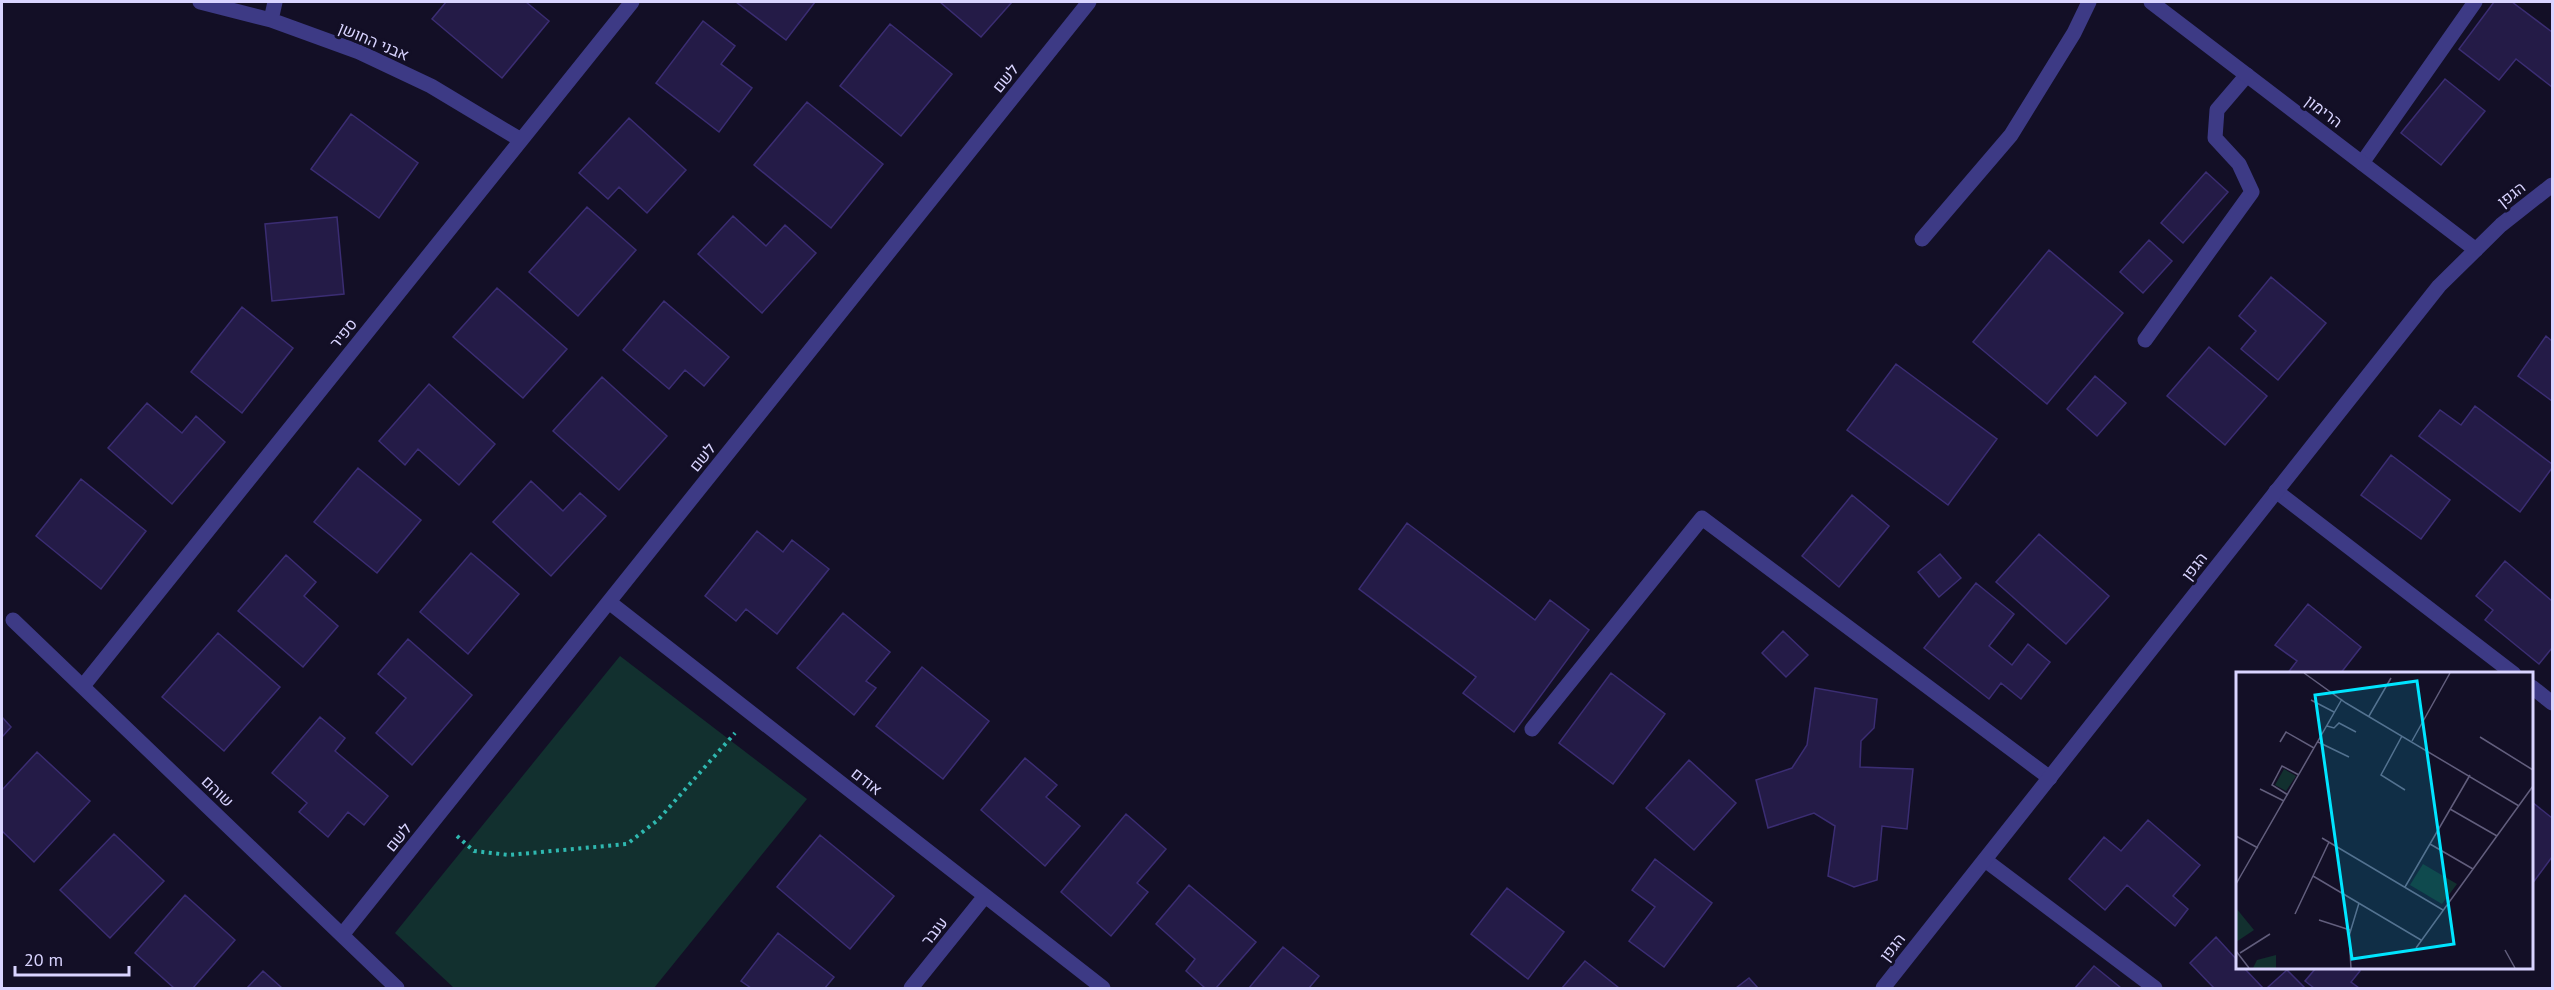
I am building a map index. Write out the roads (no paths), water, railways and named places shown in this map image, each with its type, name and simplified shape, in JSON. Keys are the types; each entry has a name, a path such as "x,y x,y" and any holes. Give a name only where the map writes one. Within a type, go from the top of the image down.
{"street":[{"name":"אבני החושן","path":"200,2 271,20 359,52 431,86 521,140"},
{"path":"271,20 275,2"},
{"name":"ספיר","path":"83,686 632,2"},
{"name":"לשם","path":"342,935 1089,2"},
{"path":"1922,238 2011,135 2074,33 2089,2"},
{"name":"הרימון","path":"2151,2 2476,250"},
{"path":"2362,163 2475,2"},
{"path":"2145,340 2252,192 2239,165 2215,138 2217,110 2247,75"},
{"name":"הגפן","path":"1883,988 2439,286 2501,225 2553,185"},
{"path":"2276,491 2511,672"},
{"path":"1532,729 1702,518 2050,777"},
{"name":"אודם","path":"609,602 1103,988"},
{"name":"שוהם","path":"14,620 397,988"},
{"path":"2533,688 2553,703"},
{"path":"1985,860 2155,988"},
{"name":"ענבר","path":"911,988 985,896"}]}
